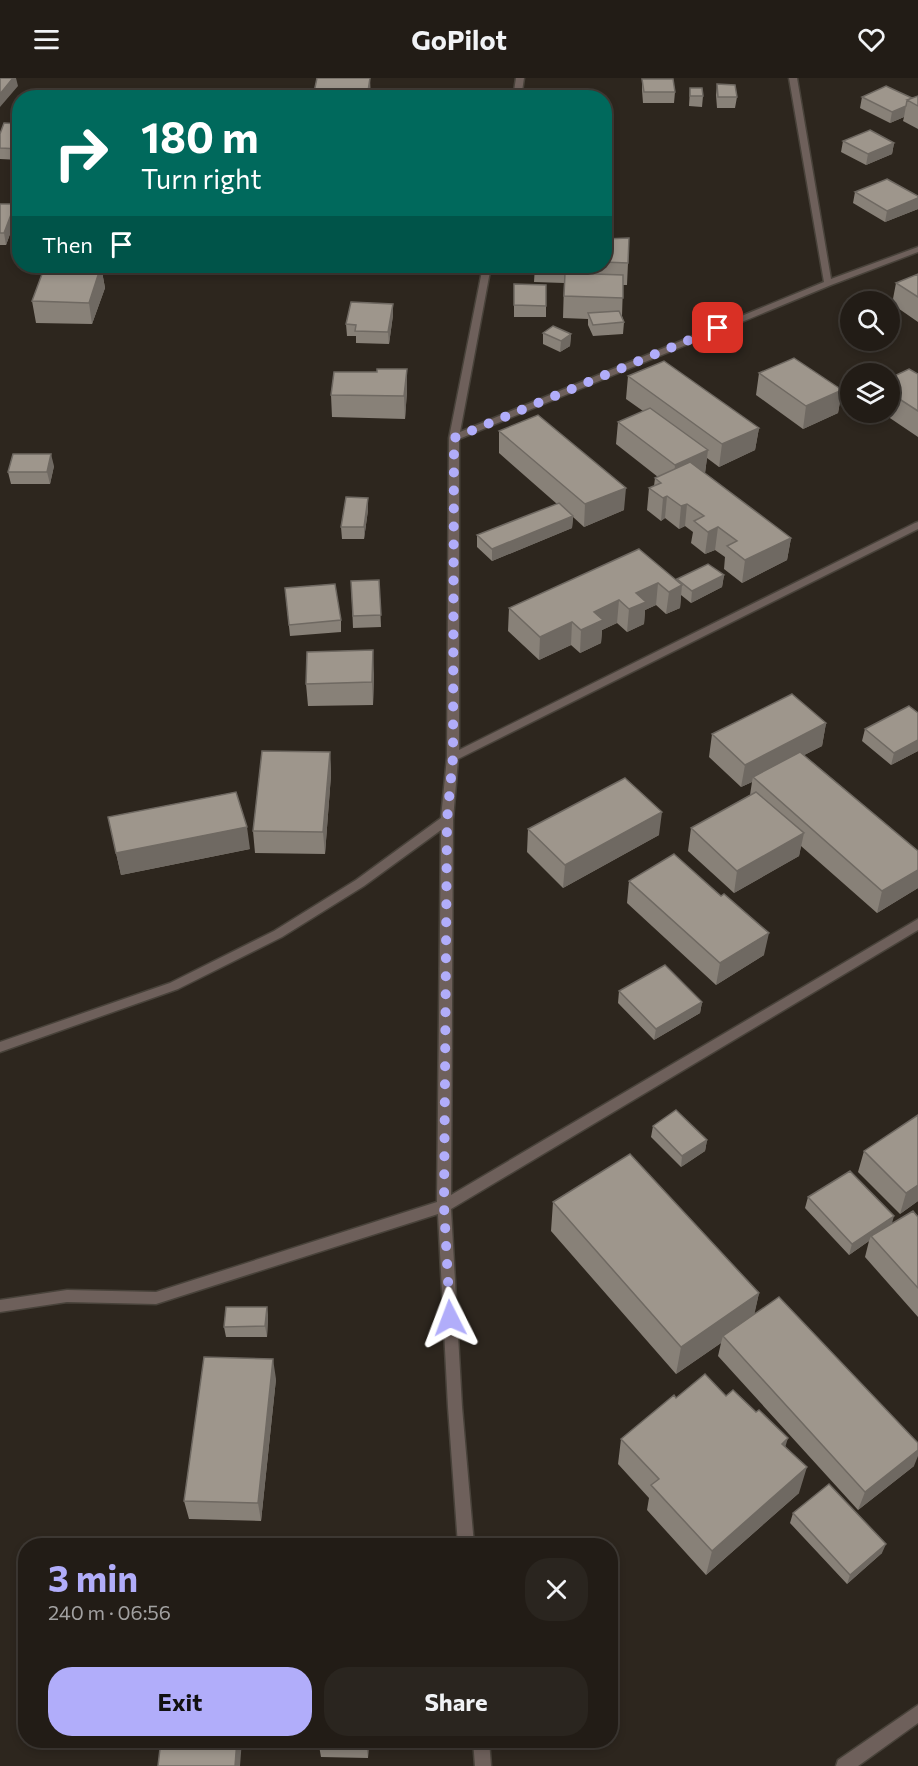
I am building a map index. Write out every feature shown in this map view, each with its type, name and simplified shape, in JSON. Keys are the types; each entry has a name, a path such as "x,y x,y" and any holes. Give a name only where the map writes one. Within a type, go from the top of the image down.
{"street":[{"path":"793,78 828,283"},
{"path":"454,438 828,283 918,249"},
{"path":"465,1538 455,1407 444,1206 447,820 453,757 454,438 486,273"},
{"path":"453,757 918,525"},
{"path":"0,1047 174,986 278,934 360,883 447,820"},
{"path":"0,1306 67,1296 156,1298 444,1206 918,924"},
{"path":"843,1766 918,1713"},
{"path":"482,1748 483,1766"}],"building":[{"path":"0,78 13,78 0,94"},
{"path":"317,78 370,78 368,90 314,90"},
{"path":"642,79 673,79 675,92 644,92"},
{"path":"717,84 735,85 737,97 718,97"},
{"path":"886,86 912,98 907,100 906,106 892,112 862,97"},
{"path":"690,88 702,88 703,96 690,96"},
{"path":"918,96 918,106 907,100"},
{"path":"4,123 12,124 12,149 0,148 0,134"},
{"path":"870,130 894,143 868,154 843,141"},
{"path":"887,179 918,198 887,211 855,192"},
{"path":"0,204 12,204 12,212 4,233 0,233"},
{"path":"629,238 628,263 612,262 612,239"},
{"path":"42,273 99,273 89,303 32,301"},
{"path":"565,273 623,275 623,298 564,296"},
{"path":"918,274 918,297 896,283"},
{"path":"514,284 546,285 546,306 514,305"},
{"path":"351,302 393,304 388,332 355,331 356,325 346,324"},
{"path":"619,311 624,322 593,325 588,313"},
{"path":"553,326 571,334 561,341 543,333"},
{"path":"794,358 840,389 840,391 806,406 759,373"},
{"path":"664,361 759,428 722,444 628,376"},
{"path":"377,369 407,369 404,396 331,395 334,372 377,372"},
{"path":"909,369 918,374 918,411 900,399 900,373"},
{"path":"650,408 708,450 675,465 618,422"},
{"path":"538,415 626,488 585,504 499,431"},
{"path":"13,454 51,454 47,472 8,472"},
{"path":"690,462 791,538 745,560 727,546 737,541 718,527 708,532 694,521 704,516 687,504 681,506 667,496 663,498 649,488 661,483 655,478"},
{"path":"346,497 368,498 364,527 341,527"},
{"path":"559,503 573,516 492,549 477,535"},
{"path":"639,549 682,585 669,592 658,583 636,593 646,602 629,609 619,600 594,612 603,620 581,630 572,622 540,637 509,608"},
{"path":"708,564 724,575 692,591 677,579"},
{"path":"379,580 381,615 353,616 351,581"},
{"path":"335,584 341,620 289,625 285,588"},
{"path":"373,650 372,682 306,684 307,652"},
{"path":"792,694 826,723 745,765 712,734"},
{"path":"909,706 918,713 918,740 894,753 865,729"},
{"path":"262,751 330,752 323,832 253,831"},
{"path":"800,752 918,851 918,870 882,891 753,777"},
{"path":"625,778 662,812 565,865 528,829"},
{"path":"236,792 247,827 116,853 108,817"},
{"path":"756,792 804,833 737,871 691,828"},
{"path":"674,854 721,896 724,894 769,933 720,963 629,881"},
{"path":"665,965 702,1002 656,1029 619,991"},
{"path":"676,1110 707,1140 682,1156 653,1126"},
{"path":"918,1115 918,1185 906,1193 864,1151"},
{"path":"630,1154 759,1293 681,1347 553,1202"},
{"path":"850,1171 894,1216 852,1244 808,1197"},
{"path":"913,1211 918,1217 918,1288 871,1236"},
{"path":"779,1297 918,1443 918,1450 865,1492 723,1336"},
{"path":"226,1307 267,1307 265,1326 224,1327"},
{"path":"204,1357 273,1359 258,1503 184,1501"},
{"path":"705,1374 726,1396 733,1390 756,1412 759,1410 788,1438 782,1444 807,1467 712,1551 651,1485 659,1479 621,1439 674,1395 676,1398"},
{"path":"829,1484 886,1544 850,1575 793,1513"},
{"path":"160,1748 236,1748 235,1766 158,1766"}],"route":[{"path":"450,1318 444,1206 447,820 453,757 454,438 718,328"}]}
